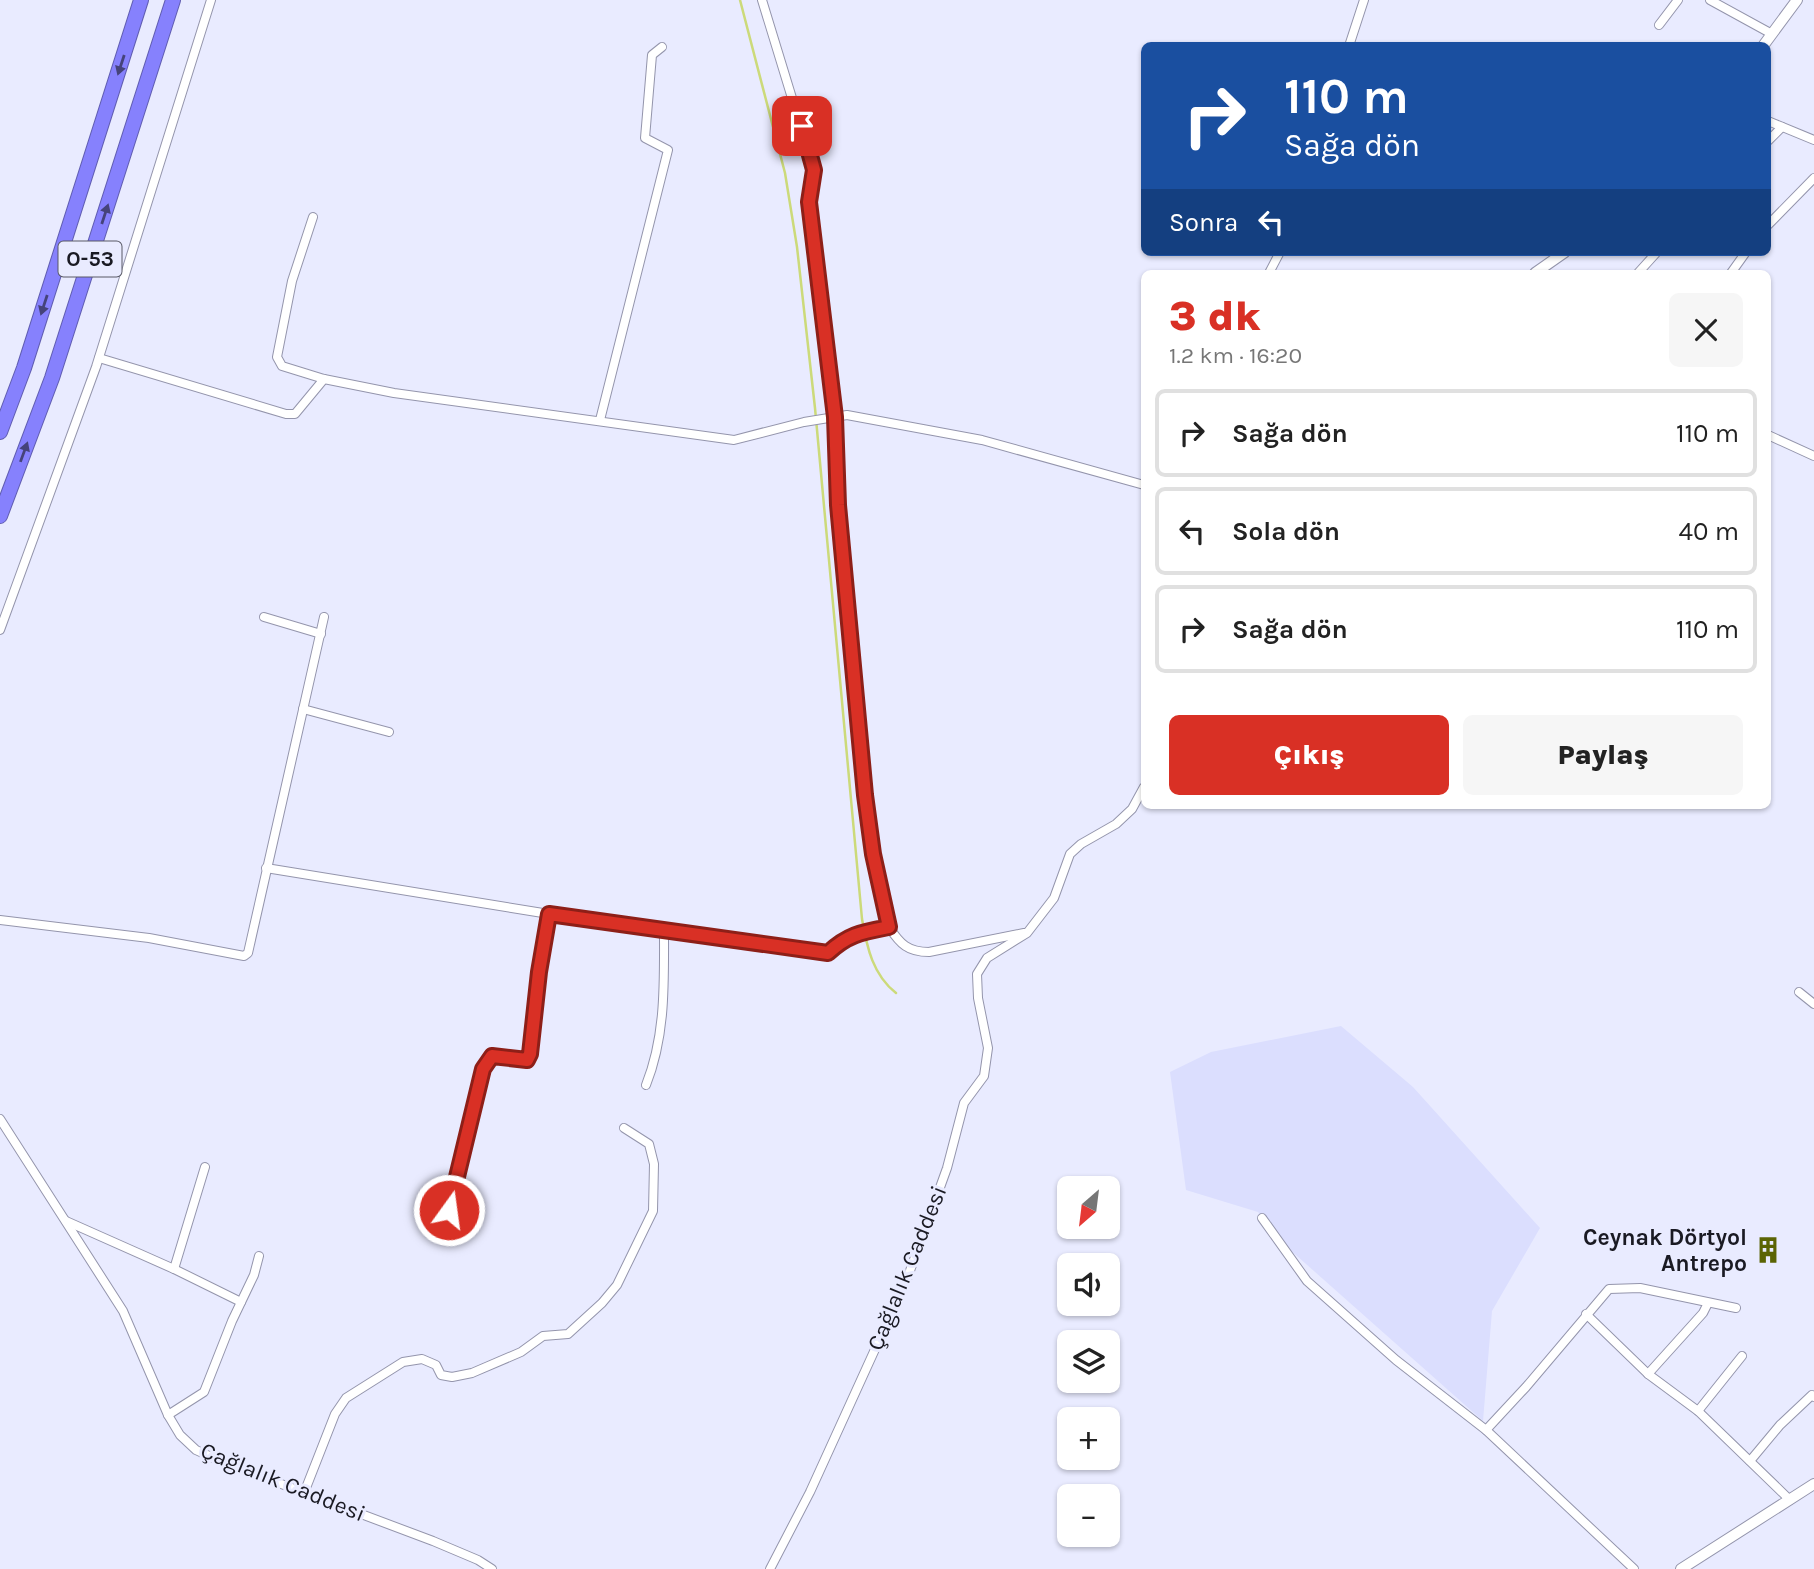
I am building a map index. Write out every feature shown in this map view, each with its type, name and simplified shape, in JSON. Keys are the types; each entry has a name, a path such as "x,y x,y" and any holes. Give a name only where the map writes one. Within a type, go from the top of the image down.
{"highway":[{"name":"O-53","path":"0,432 24,368 141,0"},
{"name":"O-53","path":"0,516 52,378 173,0"}],"street":[{"path":"0,630 99,358 211,0"},
{"path":"762,0 814,170 809,202 865,795 873,854 889,927 901,945 917,952 1027,933 1054,898 1070,854 1081,844 1116,824 1132,809 1141,792"},
{"path":"1350,42 1364,0"},
{"path":"1659,25 1678,0"},
{"path":"1710,0 1772,34"},
{"path":"1766,42 1797,0"},
{"path":"600,420 668,150 645,138 652,55 662,47"},
{"path":"1771,122 1814,140"},
{"path":"1771,138 1782,127"},
{"path":"1771,222 1814,178"},
{"path":"313,218 292,281 277,357 282,366 324,379 394,393 734,440 804,422 847,415 982,440 1141,484"},
{"path":"1542,270 1560,256"},
{"path":"1641,270 1653,256"},
{"path":"99,358 286,414 295,414 324,379"},
{"path":"1771,436 1814,456"},
{"path":"264,617 321,634"},
{"path":"0,920 149,938 244,956 248,953 324,617"},
{"path":"303,709 389,732"},
{"path":"266,868 549,914 828,953 852,935 889,927"},
{"path":"449,1210 483,1069 492,1056 527,1060 530,1054 539,972 549,914"},
{"path":"646,1085 655,1062 659,1040 663,999 664,930"},
{"name":"Çağlalık Caddesi","path":"770,1569 810,1492 907,1279 947,1168 964,1103 984,1076 988,1048 978,998 977,974 987,958 1027,933"},
{"path":"1799,992 1814,1004"},
{"name":"Çağlalık Caddesi","path":"0,1119 123,1311 168,1415 180,1435 196,1450 433,1541 478,1560 492,1569"},
{"path":"304,1493 335,1414 346,1398 381,1374 403,1362 422,1359 436,1365 441,1375 452,1377 472,1373 521,1352 543,1336 568,1334 602,1303 617,1285 653,1211 654,1164 649,1144 624,1128"},
{"path":"174,1269 205,1167"},
{"path":"1262,1217 1307,1281 1396,1360 1486,1430 1634,1569"},
{"path":"65,1220 241,1302"},
{"path":"168,1415 204,1392 254,1275 259,1256"},
{"path":"1486,1430 1609,1289 1640,1288 1736,1308"},
{"path":"1648,1374 1708,1303"},
{"path":"1586,1314 1648,1374 1698,1411 1790,1500"},
{"path":"1698,1411 1742,1356"},
{"path":"1750,1461 1780,1425 1812,1395 1814,1397"},
{"path":"1681,1569 1814,1484"}],"shaded area":[{"path":"1341,1026 1413,1087 1540,1228 1492,1311 1483,1421 1288,1248 1258,1212 1186,1190 1170,1072 1211,1052"}],"waterway":[{"path":"740,0 785,173 797,247 815,408 862,919 876,969 896,993"}],"place":[{"name":"Ceynak Dörtyol Antrepo","path":"1768,1250"}],"route":[{"path":"449,1210 483,1069 492,1056 527,1060 530,1054 539,972 549,914 828,953 852,935 889,927 873,854 865,795 838,505 835,417 809,202 814,170 802,126"}]}
